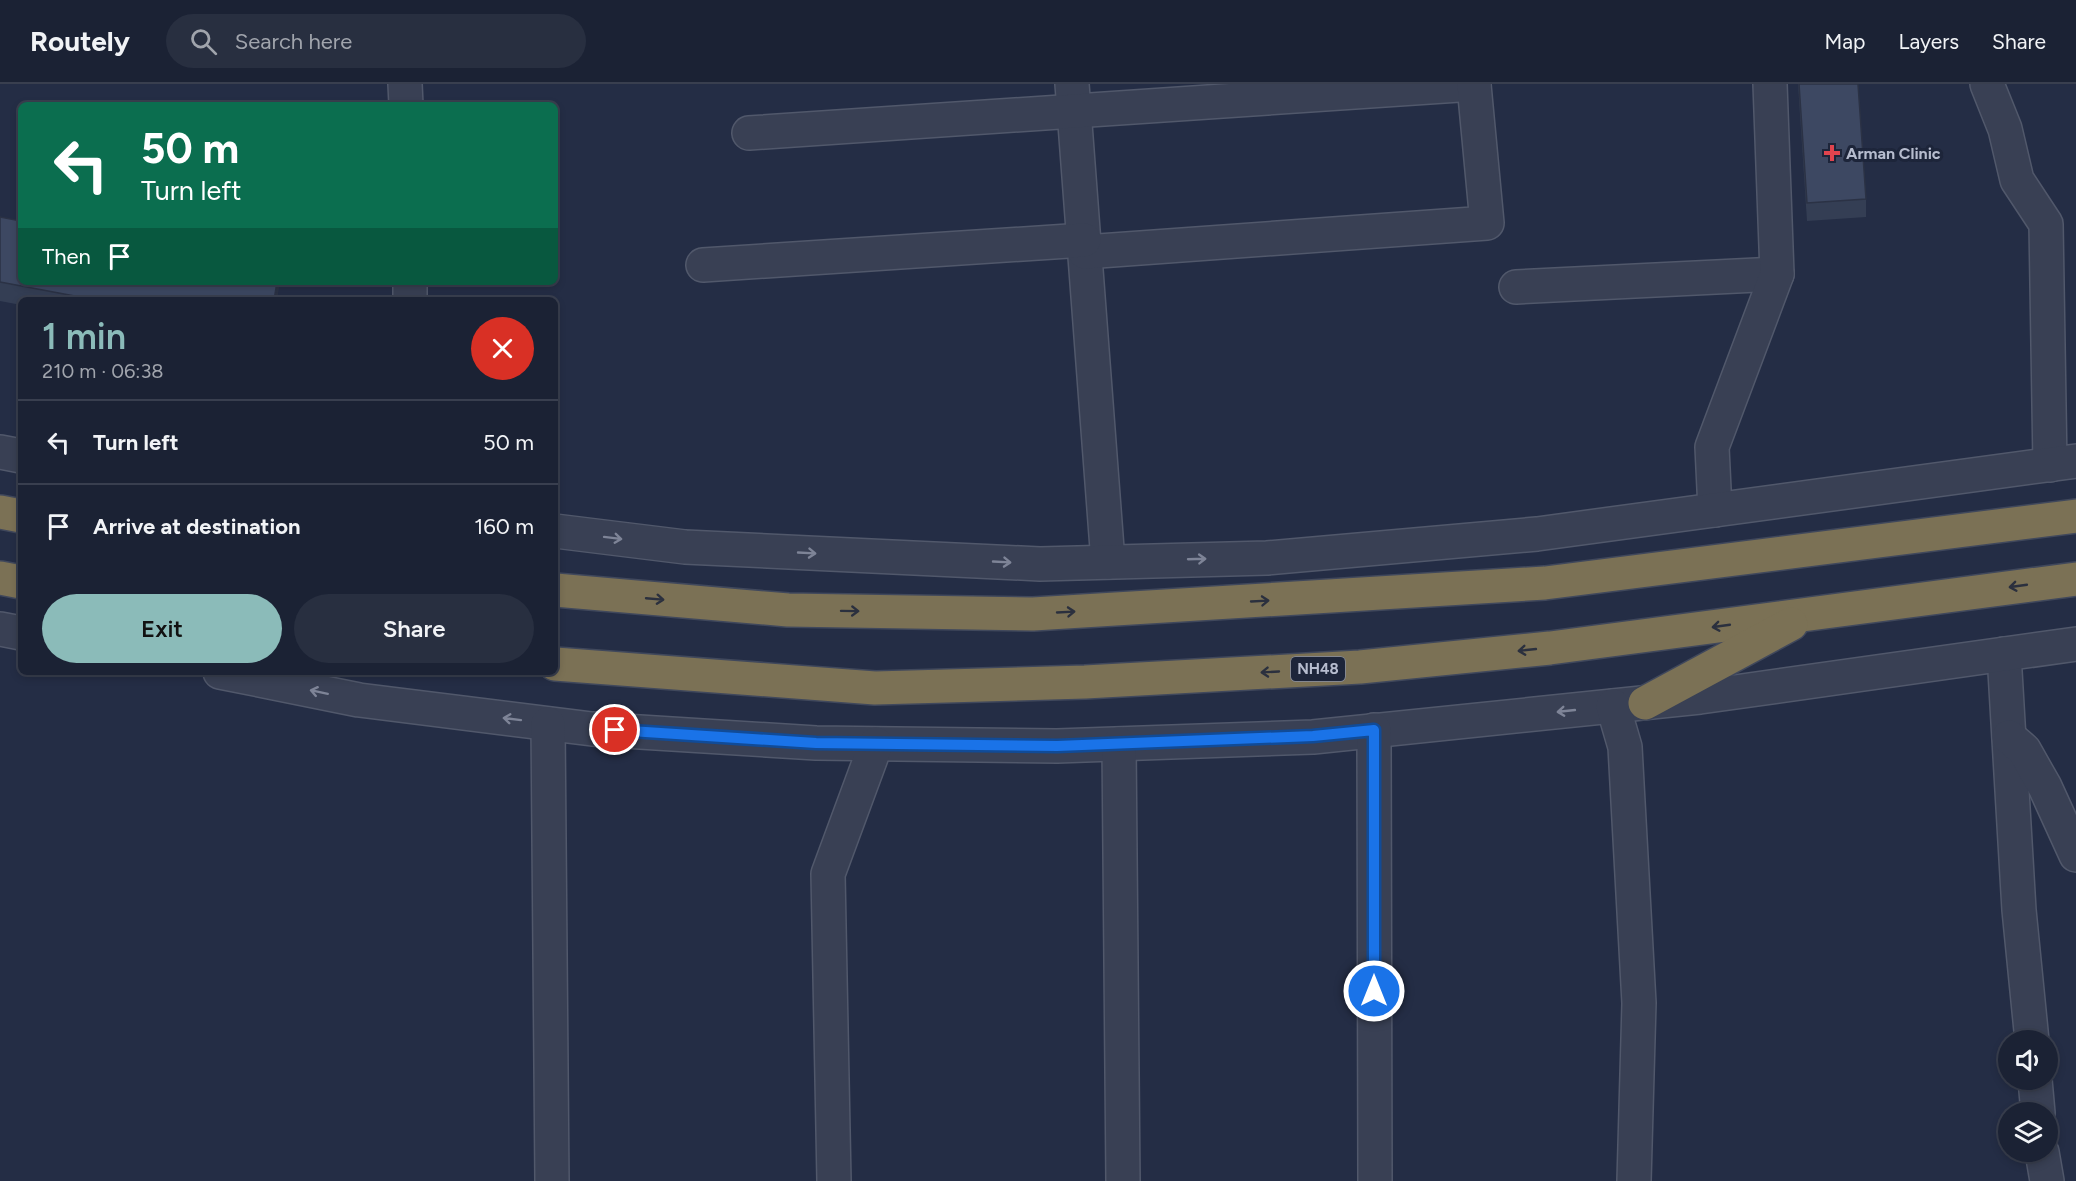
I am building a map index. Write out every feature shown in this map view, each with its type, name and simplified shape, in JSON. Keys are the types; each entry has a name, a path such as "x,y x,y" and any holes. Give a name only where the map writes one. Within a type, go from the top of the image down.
{"highway":[{"path":"0,512 18,515"},
{"path":"558,590 788,610 1033,614 1545,583 2076,516"},
{"path":"0,578 18,581"},
{"name":"NH48","path":"558,664 874,688 1085,682 1372,666 1550,648 2076,579"},
{"path":"1645,703 1808,614"}],"street":[{"path":"405,84 406,102"},
{"path":"703,265 1487,223 1474,84 1073,98 749,133"},
{"path":"1715,510 1712,447 1778,274 1770,84"},
{"path":"558,531 685,547 1040,564 1267,558 1537,534 2063,463 2046,224 2017,180 2005,129 1987,84"},
{"path":"1073,98 1108,562"},
{"path":"1516,286 1778,274"},
{"path":"0,452 18,455"},
{"path":"0,629 18,632"},
{"path":"235,675 359,700 592,729 816,743 1057,746 1313,736 1700,698 2076,644"},
{"path":"2004,654 2019,910 2031,1030"},
{"path":"1613,706 1625,747 1639,1003 1634,1181"},
{"path":"548,724 552,1181"},
{"path":"1374,730 1375,1181"},
{"path":"2009,737 2024,750 2045,787 2076,855"},
{"path":"834,1181 828,874 876,744"},
{"path":"1119,744 1123,1181"},
{"path":"2044,1162 2047,1181"}],"building":[{"path":"1799,84 1858,84 1866,199 1807,203"},
{"path":"0,217 18,220 18,285 276,285 274,297 80,297 0,282"}],"place":[{"name":"Arman Clinic","path":"1832,153"}],"route":[{"path":"615,730 816,743 1057,746 1313,736 1374,730 1374,991"}]}
